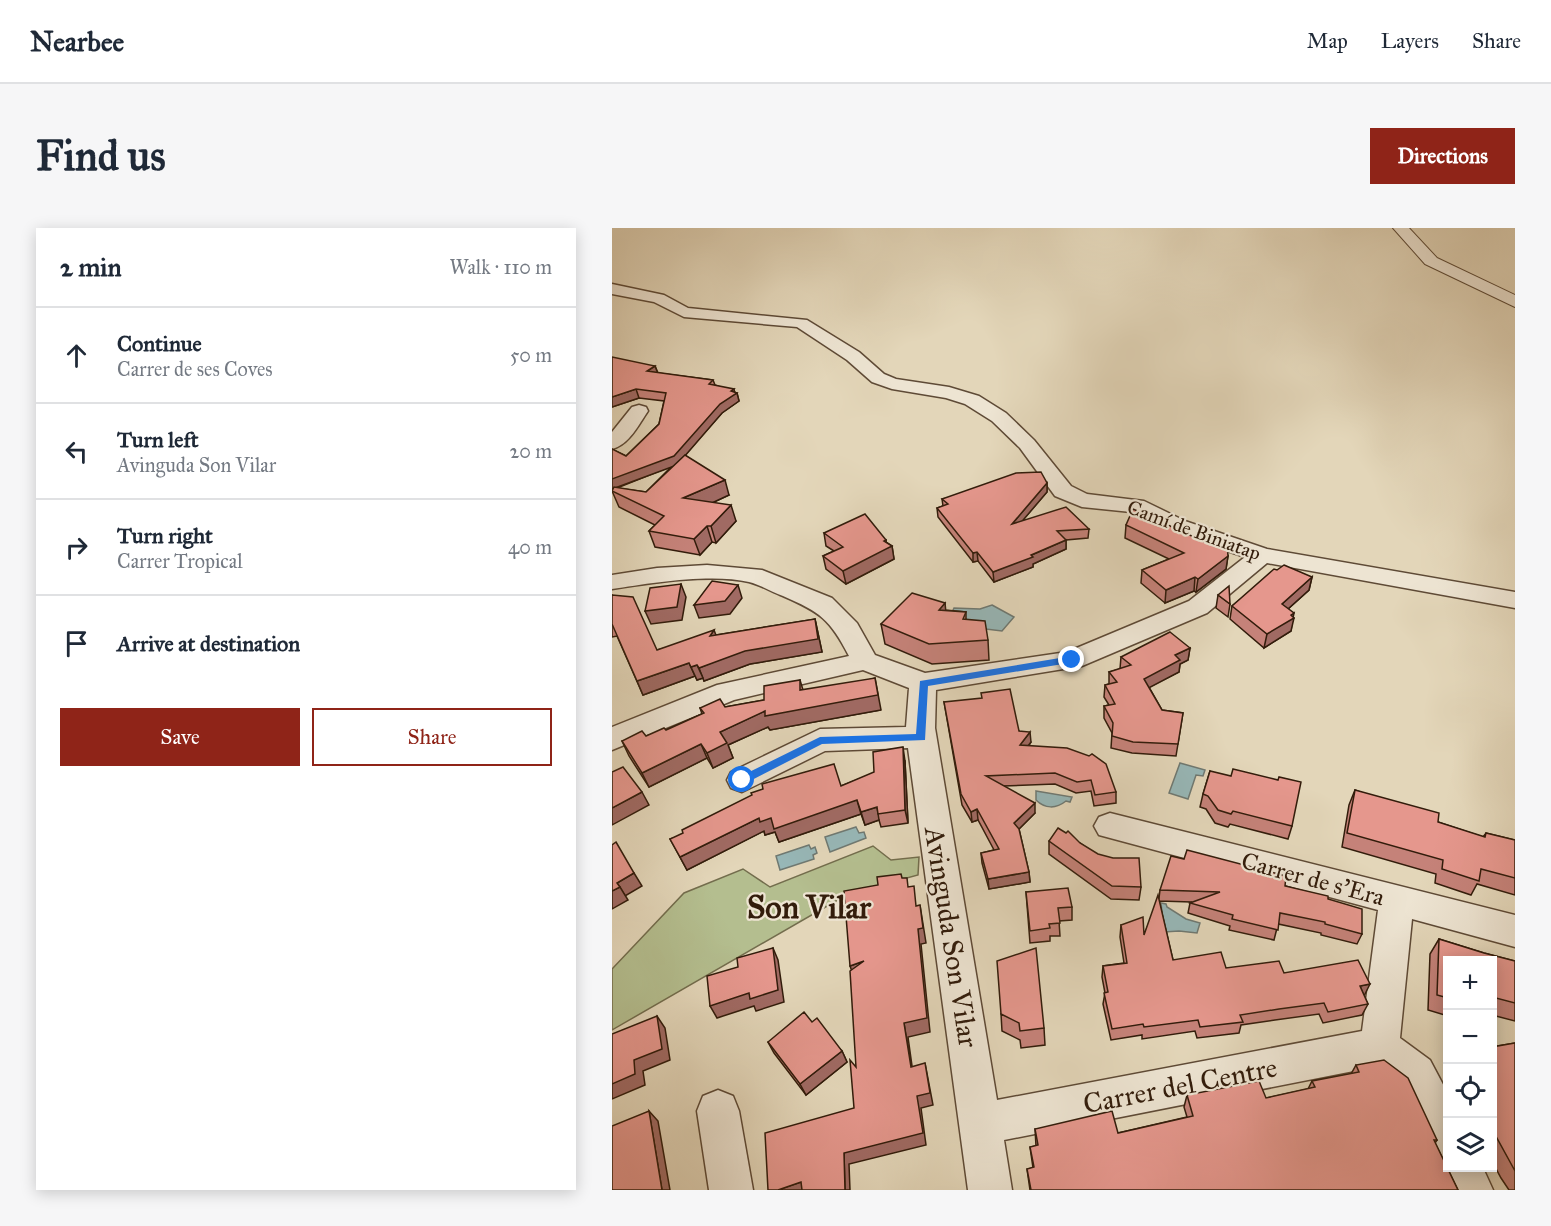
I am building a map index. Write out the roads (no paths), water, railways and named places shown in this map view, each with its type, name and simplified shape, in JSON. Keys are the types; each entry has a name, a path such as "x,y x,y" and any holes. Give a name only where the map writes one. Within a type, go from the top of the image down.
{"street":[{"path":"1401,228 1431,261 1515,302"},
{"name":"Camí de Biniatap","path":"612,289 659,298 684,312 801,323 854,356 878,378 892,384 949,393 972,400 999,417 1027,444 1063,491 1083,500 1136,506 1177,526 1262,555 1515,600"},
{"path":"612,443 639,411"},
{"path":"612,739 727,692 865,661 923,683 1072,660 1198,607 1262,555"},
{"path":"612,582 657,575 707,572 753,575 823,604 848,629 865,661"},
{"name":"Avinguda Son Vilar","path":"923,683 920,728 990,1190"},
{"path":"742,780 820,740 922,737"},
{"name":"Carrer de s'Era","path":"1110,826 1515,931"},
{"path":"1397,902 1379,1047 1416,1074 1443,1130"},
{"name":"Carrer del Centre","path":"980,1124 1379,1047"},
{"path":"718,1111 731,1190"},
{"path":"1463,1172 1471,1190"}],"water":[{"path":"992,605 1014,617 1002,631 961,626 950,617 954,608 980,609"},
{"path":"1180,763 1205,770 1203,776 1196,775 1188,799 1169,793"},
{"path":"1036,791 1072,797 1070,802 1066,801 1054,807 1047,806 1036,800"},
{"path":"856,827 859,833 864,832 866,838 830,852 825,837"},
{"path":"809,845 811,849 815,847 817,853 813,855 814,859 780,870 776,856"},
{"path":"1161,903 1166,904 1186,919 1200,923 1197,933 1164,932"}],"district":[{"name":"Son Vilar","path":"809,907"}]}
